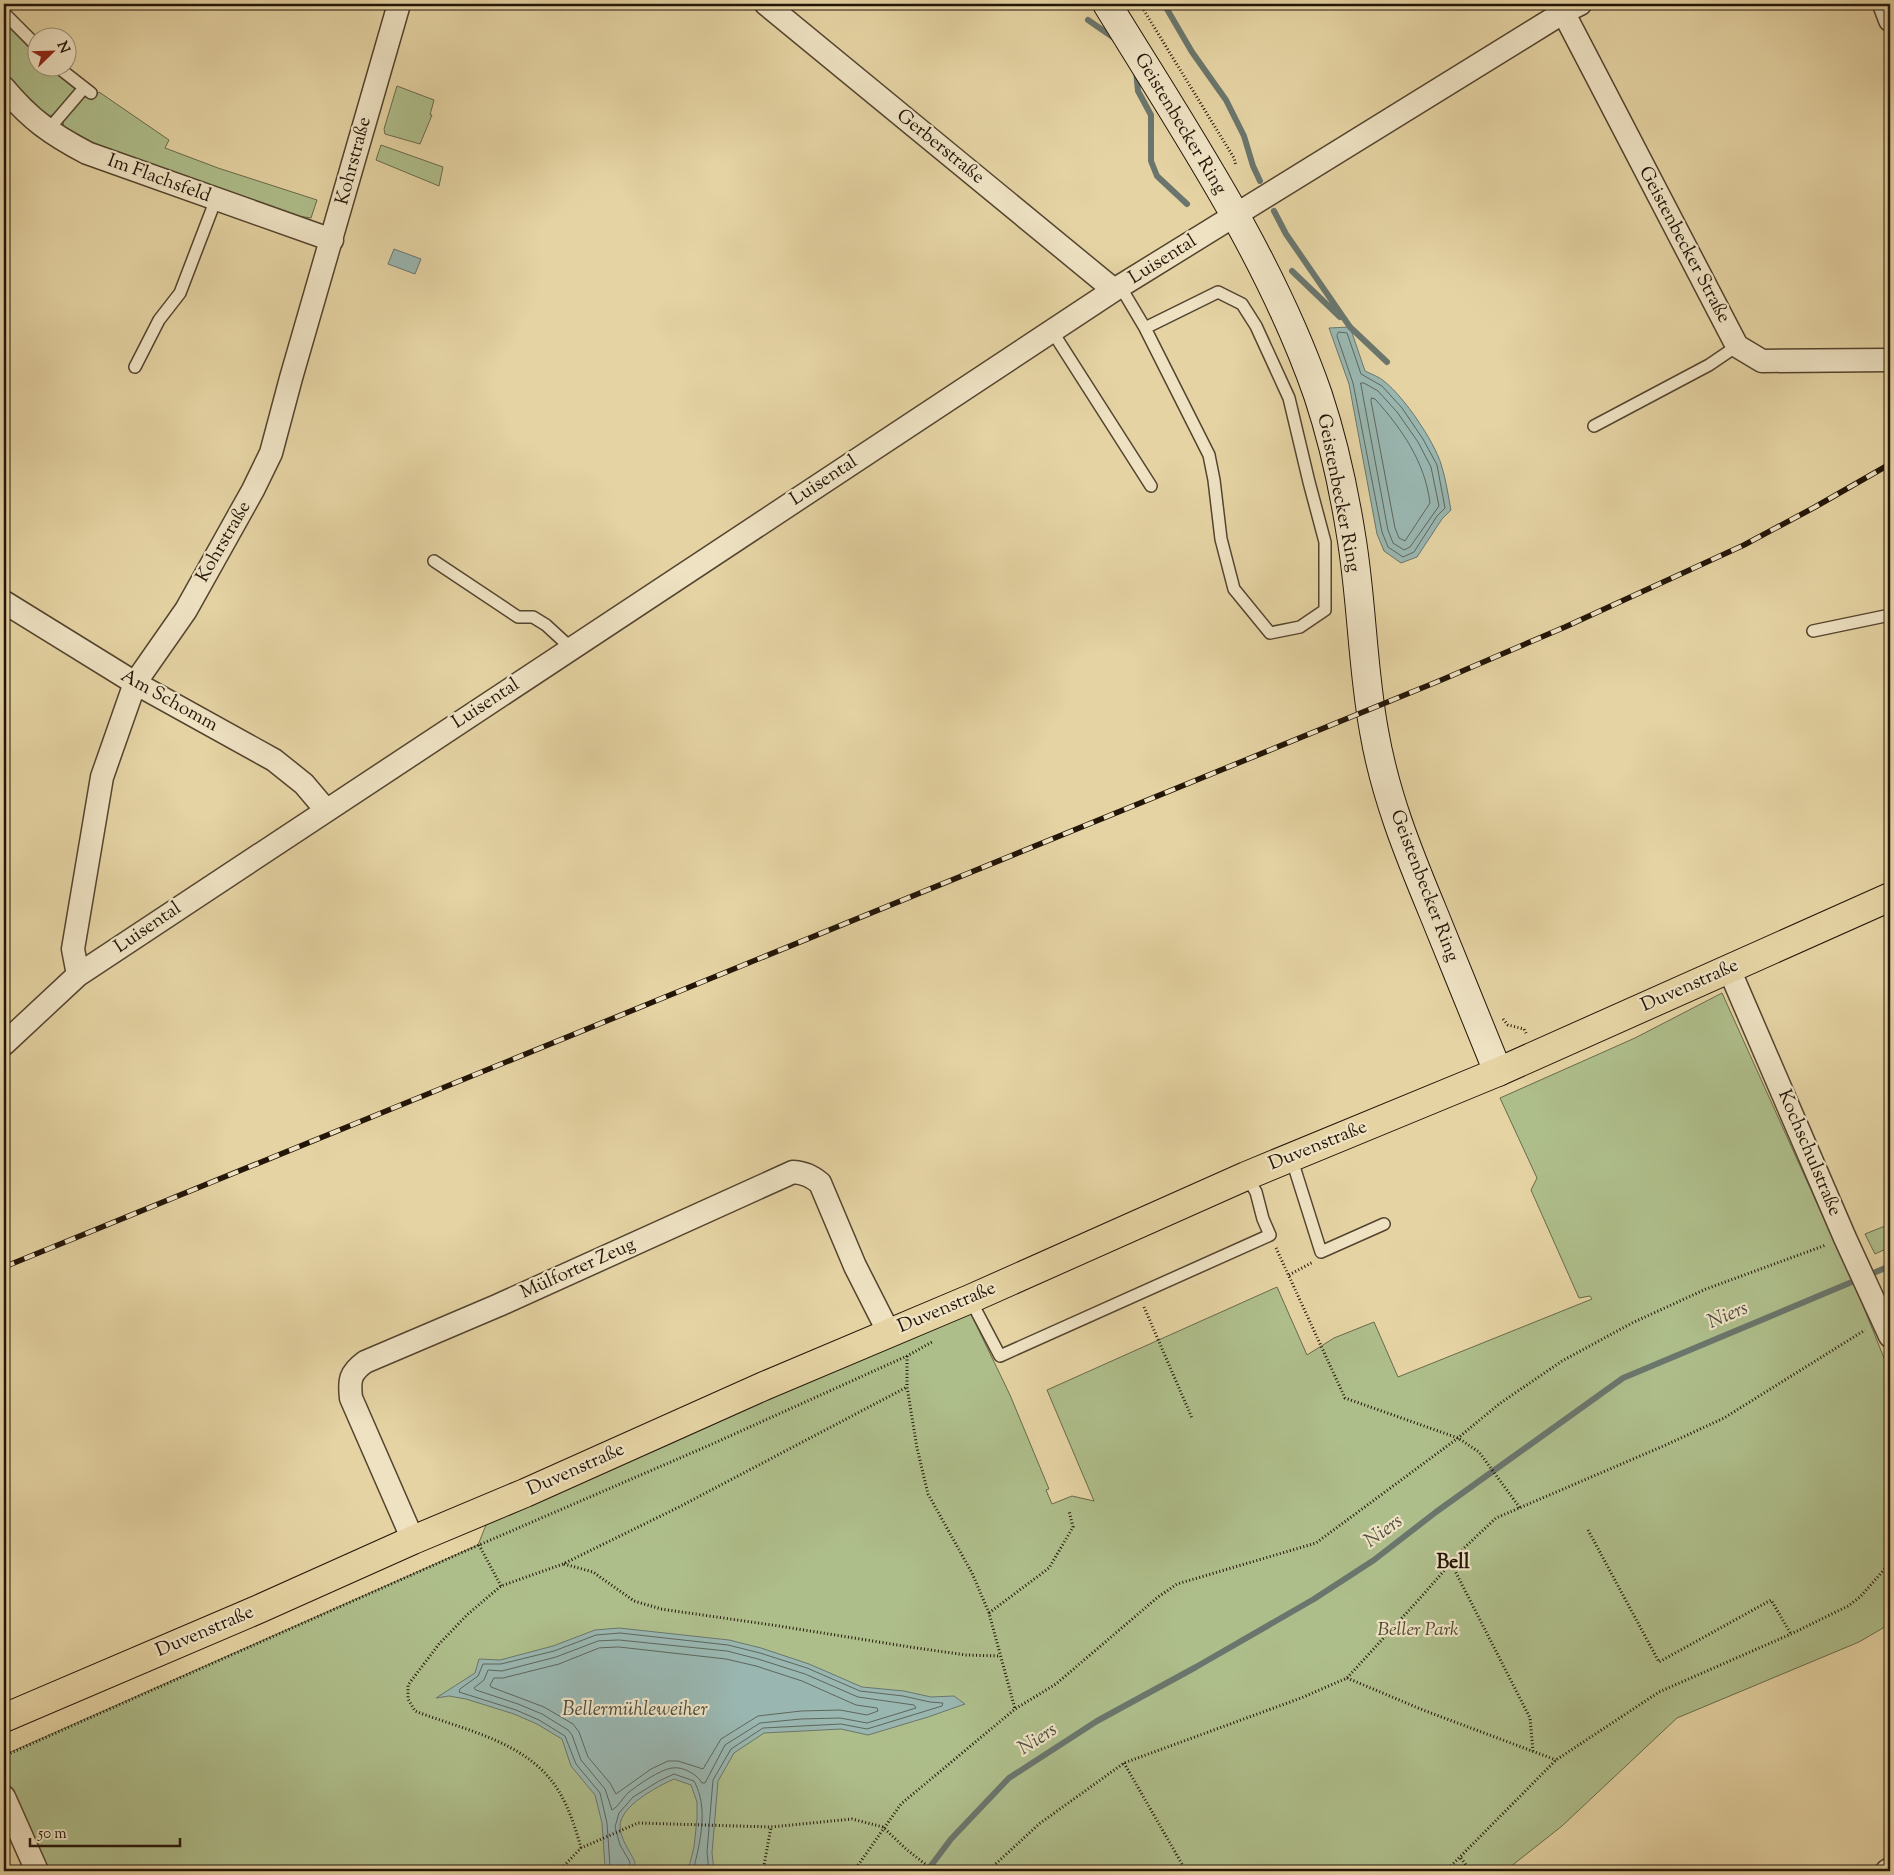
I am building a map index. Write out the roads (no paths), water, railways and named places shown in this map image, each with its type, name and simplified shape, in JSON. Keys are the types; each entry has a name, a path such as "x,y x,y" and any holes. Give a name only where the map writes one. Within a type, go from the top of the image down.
{"main road":[{"name":"Geistenbecker Ring","path":"1107,4 1235,215 1272,285 1298,343 1319,398 1334,454 1351,536 1373,730 1381,765 1398,826 1498,1072"},
{"name":"Duvenstraße","path":"4,1718 525,1493 764,1386 970,1299 1246,1176 1498,1072 1890,897"}],"street":[{"name":"Kohrstraße","path":"78,975 73,949 102,777 135,683 186,610 254,490 271,453 399,4"},
{"name":"Gerberstraße","path":"766,4 1117,288"},
{"path":"1884,4 1890,20"},
{"name":"Luisental","path":"78,975 1117,288 1568,7"},
{"name":"Geistenbecker Straße","path":"1568,7 1737,346 1762,361 1890,360"},
{"name":"Im Flachsfeld","path":"4,88 21,108 54,135 87,152 332,240"},
{"name":"Am Schomm","path":"4,602 135,683 274,760 304,784 326,810"},
{"name":"Kochschulstraße","path":"1729,969 1845,1238 1887,1329"},
{"path":"4,1044 78,975"},
{"name":"Mülforter Zeug","path":"413,1540 351,1398 349,1382 355,1369 365,1362 793,1172 811,1176 820,1184 855,1266 898,1329"},
{"path":"4,1797 37,1871"}],"lane":[{"path":"4,13 28,37"},
{"path":"48,130 87,91 71,78"},
{"path":"135,367 159,320 180,293 216,199"},
{"path":"1117,288 1145,328 1209,455 1221,539 1234,589 1270,633 1300,627 1325,610 1325,542 1289,398 1256,326 1242,304 1218,292 1145,328"},
{"path":"1052,331 1151,486"},
{"path":"1594,426 1709,365 1737,346"},
{"path":"434,561 518,617 533,617 546,625 571,648"},
{"path":"1813,632 1890,615"},
{"path":"1291,1157 1321,1252 1384,1224"},
{"path":"970,1299 1000,1356 1138,1295 1270,1235 1263,1219 1256,1192 1246,1176"}],"water":[{"path":"394,249 421,259 415,274 388,264"},
{"path":"1350,327 1365,371 1383,380 1409,408 1432,444 1446,481 1451,510 1442,519 1417,557 1401,563 1384,551 1377,534 1349,384 1329,328"},
{"name":"Bellermühleweiher","path":"619,1628 729,1640 761,1648 809,1664 862,1687 904,1691 931,1697 954,1696 965,1704 868,1735 841,1729 764,1733 734,1753 718,1781 712,1853 714,1871 688,1871 694,1847 697,1802 691,1785 674,1779 659,1786 633,1804 626,1811 622,1819 620,1831 635,1862 633,1871 597,1871 605,1867 602,1823 595,1795 571,1766 562,1739 537,1724 514,1714 466,1699 449,1696 436,1698 475,1673 479,1659 500,1660 553,1646 595,1630"}],"waterway":[{"path":"1164,4 1192,52 1226,100 1244,136 1253,166 1260,181"},
{"path":"1088,20 1117,40"},
{"path":"1136,71 1138,91 1151,115 1151,161 1157,176 1187,204"},
{"path":"1274,211 1286,234 1350,327 1387,362"},
{"path":"1292,271 1340,317"},
{"name":"Niers","path":"927,1871 951,1839 1009,1778 1097,1721 1314,1599 1374,1560 1436,1512 1623,1378 1890,1266"}],"railway":[{"path":"4,1267 1439,681 1565,627 1744,545 1890,464"}],"district":[{"name":"Bell","path":"1453,1563"}],"park label":[{"name":"Beller Park","path":"1418,1630"}]}
